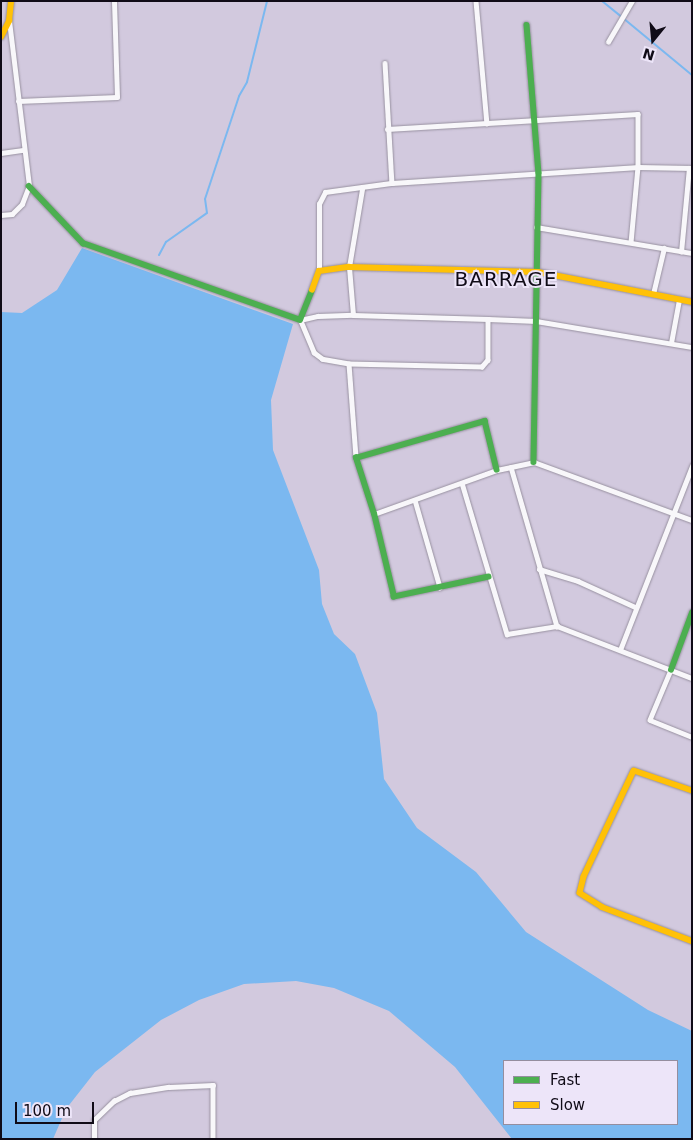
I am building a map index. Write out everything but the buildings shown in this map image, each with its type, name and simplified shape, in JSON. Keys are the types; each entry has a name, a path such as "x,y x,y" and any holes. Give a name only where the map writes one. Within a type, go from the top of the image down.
{"street":[{"path":"1,214 12,214 22,204 28,186 10,21 11,1"},
{"path":"18,101 117,97 114,1"},
{"path":"476,1 487,124"},
{"path":"608,42 632,1"},
{"path":"1,37 10,21"},
{"path":"527,25 539,173 536,227 538,272 534,462"},
{"path":"385,63 387,129 392,182"},
{"path":"387,129 536,122 638,114 638,167 631,242"},
{"path":"1,153 23,150"},
{"path":"488,319 488,360 482,367 349,364 317,356 300,320 319,271 319,204 325,192 362,189 392,182 638,167 690,168 681,252"},
{"path":"28,186 83,243 300,320 318,316 353,315 536,321 692,347"},
{"path":"353,315 350,267 362,189"},
{"path":"685,209 692,210"},
{"path":"536,227 692,253"},
{"path":"653,294 664,248"},
{"path":"319,271 350,267 538,272 692,302"},
{"path":"671,343 678,300"},
{"path":"349,364 356,458 374,514 394,598 489,577"},
{"path":"356,458 485,420 497,470"},
{"path":"374,514 497,470 534,462 692,520"},
{"path":"620,650 635,607 692,466"},
{"path":"511,467 557,626"},
{"path":"462,483 507,634 557,626 692,678"},
{"path":"416,500 440,588"},
{"path":"539,569 578,581 635,607"},
{"path":"692,613 650,720 692,737"},
{"path":"692,791 634,771 584,877 580,894 602,907 692,941"},
{"path":"94,1139 94,1120 114,1101 130,1093 169,1087 214,1085 214,1139"}],"water":[{"path":"82,248 293,324 271,400 273,450 319,570 322,604 334,634 355,654 377,713 384,779 417,828 476,872 526,932 648,1010 692,1031 692,1139 512,1139 455,1067 389,1011 334,988 296,981 244,984 199,1000 161,1020 95,1072 66,1109 53,1139 1,1139 1,312 22,313 57,290"}],"waterway":[{"path":"159,255 166,242 207,213 205,199 239,96 247,82 267,1"},
{"path":"602,1 622,17"},
{"path":"623,18 692,75"}],"traffic: fast":[{"path":"527,25 539,173 534,462"},
{"path":"29,186 83,243 300,320 312,290"},
{"path":"489,577 394,597 374,514 356,458 485,421 497,470"},
{"path":"671,670 692,613"}],"traffic: slow":[{"path":"1,37 9,21 11,1"},
{"path":"312,290 319,271 349,267 538,272 692,302"},
{"path":"692,791 634,771 584,877 580,893 602,907 692,941"}],"district":[{"name":"BARRAGE","path":"506,279"}]}
